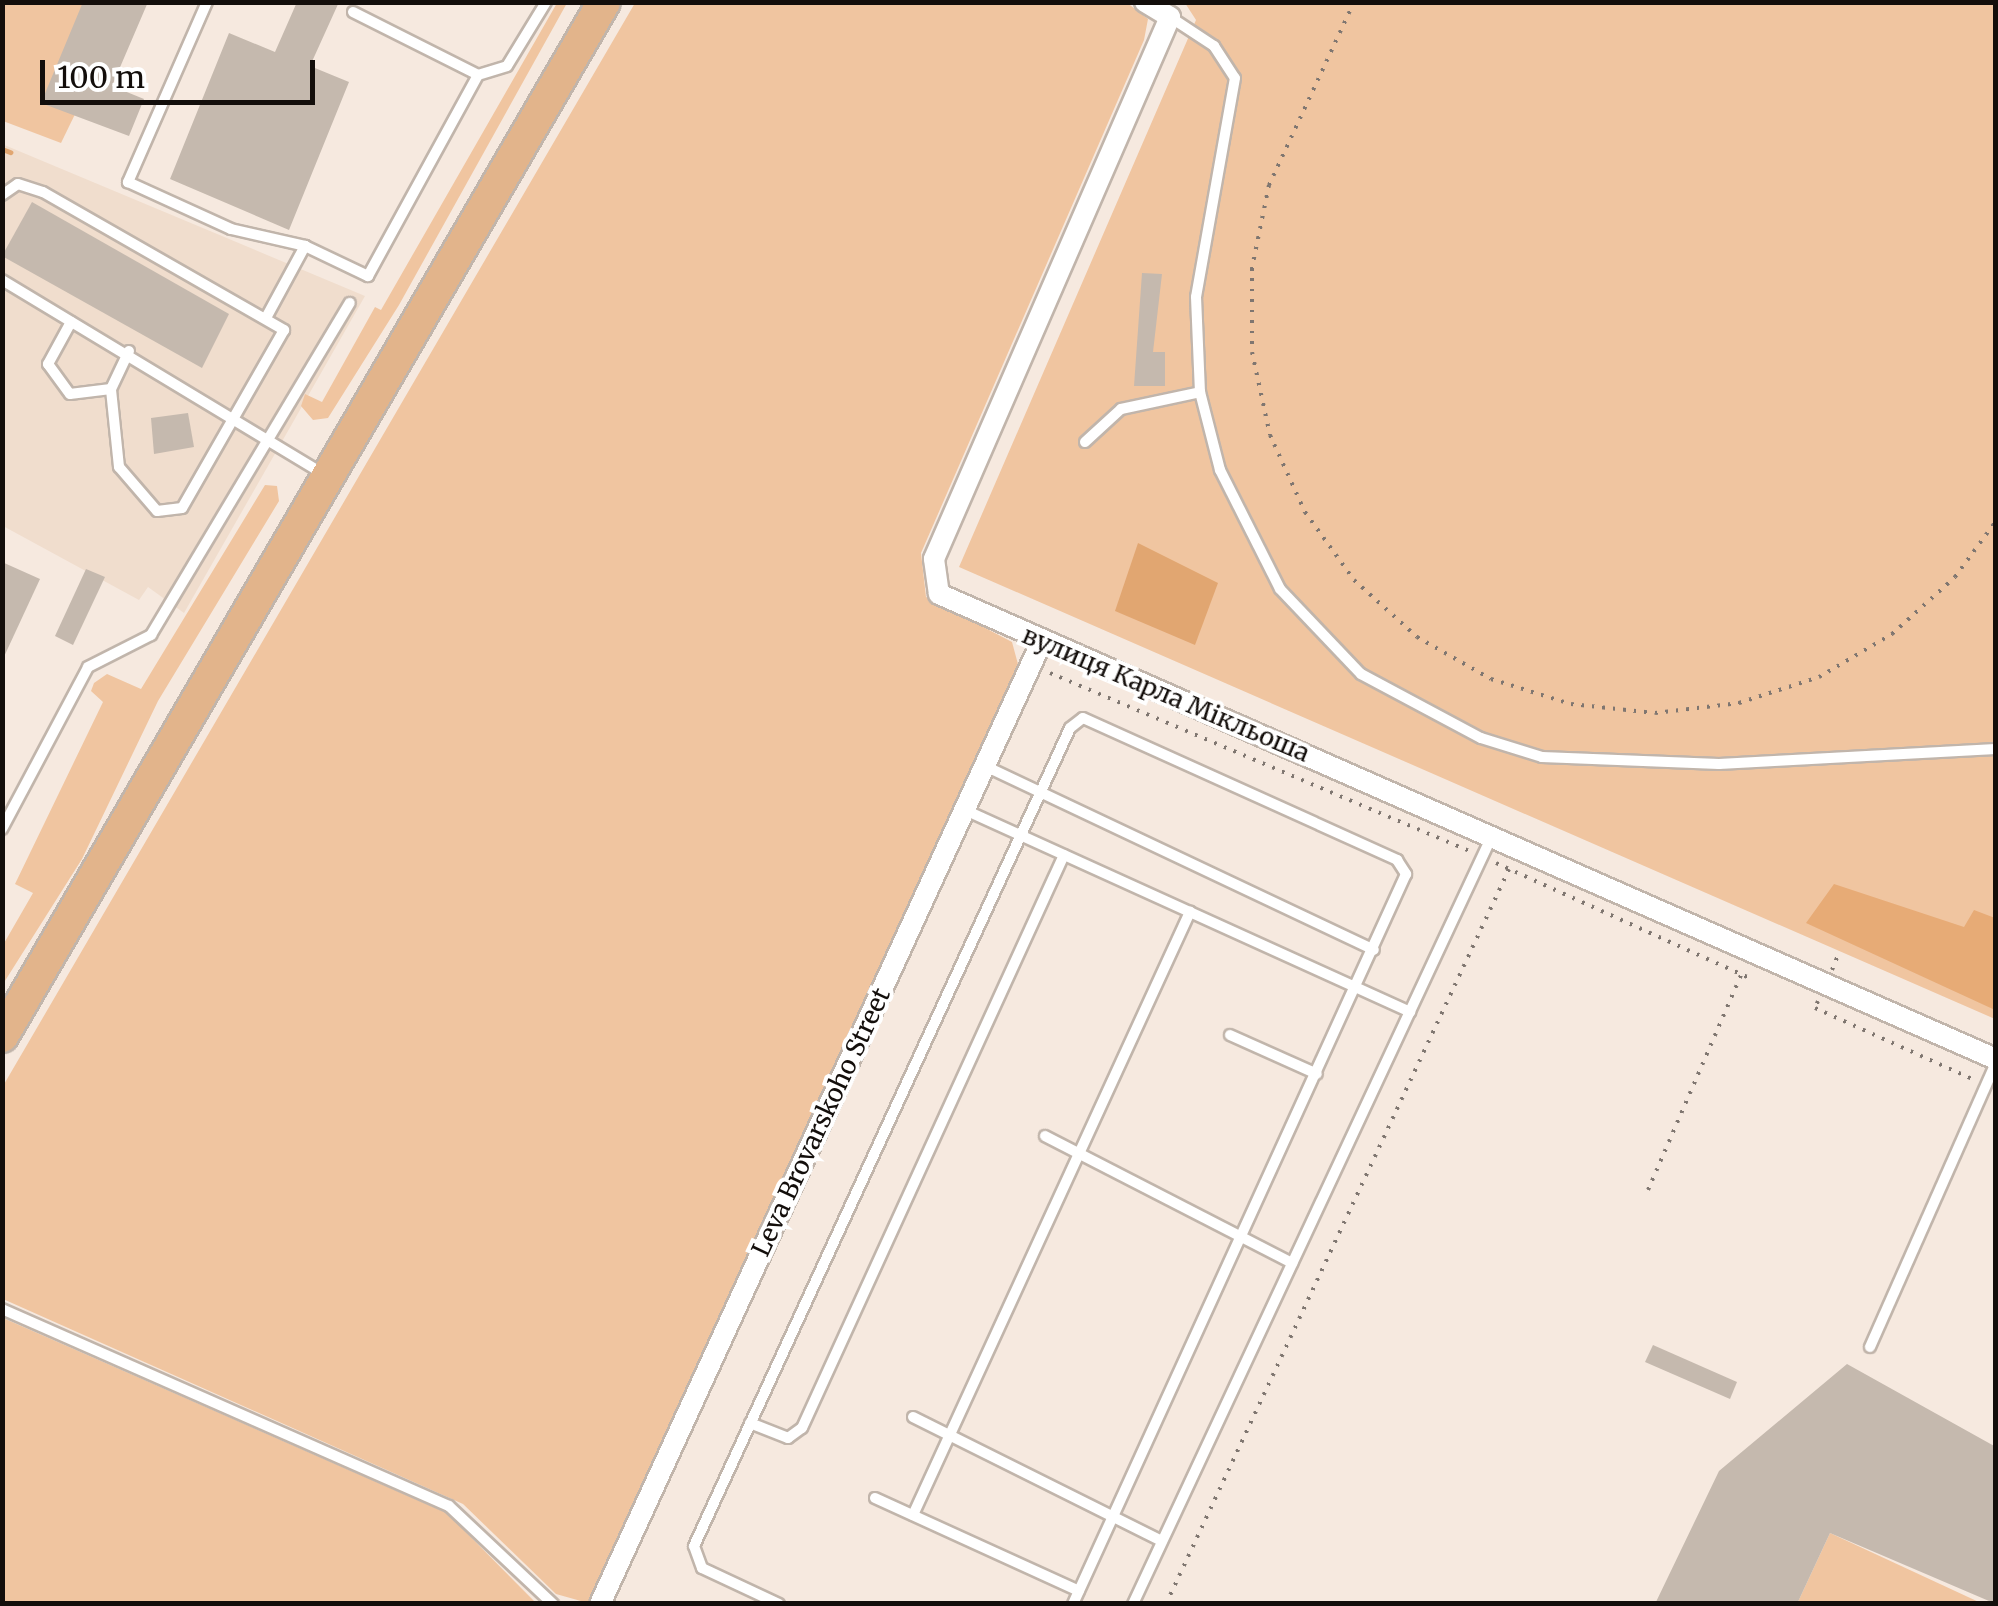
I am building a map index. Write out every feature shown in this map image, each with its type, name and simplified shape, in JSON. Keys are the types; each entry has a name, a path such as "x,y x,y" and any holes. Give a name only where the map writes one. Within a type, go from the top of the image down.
{"highway":[{"path":"2,1036 604,2"}],"street":[{"path":"1145,2 1170,17"},
{"name":"вулиця Карла Мікльоша","path":"1170,17 934,559 934,584 948,602 1494,832 1996,1060"},
{"name":"Leva Brovarskoho Street","path":"600,1604 1042,642"}],"lane":[{"path":"206,2 128,182 231,229 305,246 368,276 478,75"},
{"path":"353,12 478,75 507,66 546,2"},
{"path":"1170,17 1214,46 1235,78 1196,298 1200,392 1220,470 1280,588 1361,674 1481,738 1542,757 1609,764 1996,749"},
{"path":"2,195 18,184 43,192 281,324 282,338 182,508 157,512 119,466 111,389 129,351"},
{"path":"267,316 305,246"},
{"path":"2,280 129,351 326,476"},
{"path":"2,830 88,667 150,635 350,303"},
{"path":"71,322 51,353 54,378 70,394 111,389"},
{"path":"1085,442 1121,408 1200,392"},
{"path":"779,1604 702,1568 692,1554 1070,728 1092,720 1397,860 1405,882 1073,1604"},
{"path":"985,766 1374,950"},
{"path":"965,810 1410,1012"},
{"path":"1133,1604 1494,832"},
{"path":"750,1423 788,1438 802,1428 1064,855"},
{"path":"913,1516 1190,912"},
{"path":"1230,1035 1317,1074"},
{"path":"1870,1347 1996,1060"},
{"path":"1045,1136 1292,1263"},
{"path":"2,1310 450,1506 553,1604"},
{"path":"913,1417 1162,1542"},
{"path":"875,1498 1079,1592"}],"path":[{"path":"1354,2 1269,185 1252,268 1252,352 1270,435 1304,512 1354,580 1417,637 1491,679 1571,704 1655,713 1739,704 1819,677 1892,634 1955,577 1996,521"},
{"path":"1032,665 1484,857 1752,980"},
{"path":"1166,1604 1509,869"},
{"path":"1648,1190 1741,975"},
{"path":"1815,1008 1972,1079"}],"shaded area":[{"path":"1126,2 1148,19 1144,40 921,553 926,597 1012,642 1019,668 588,1603 556,1594 463,1504 3,1299 3,1086 635,3"},
{"path":"2,3 129,3 61,143 3,121"},
{"path":"557,3 567,3 399,305 328,418 313,420 301,406 305,394 322,402 375,307 381,310"},
{"path":"1185,3 1995,3 1995,1019 959,567 1196,20"},
{"path":"2,144 365,296 184,613 148,587 139,600 3,526"},
{"path":"265,485 277,486 279,501 158,701 82,859 3,984 3,945 33,893 15,884 103,702 91,691 94,683 107,674 141,689"},
{"path":"1138,543 1218,583 1195,645 1115,611"},
{"path":"1834,884 1964,927 1974,910 1995,918 1995,1010 1806,923"},
{"path":"3,1318 447,1513 536,1603 3,1603"},
{"path":"1830,1533 1981,1603 1797,1604"}],"building":[{"path":"83,2 148,2 112,86 144,99 129,136 41,103"},
{"path":"297,2 339,2 310,66 349,82 289,230 170,179 229,33 275,52"},
{"path":"32,202 229,314 202,368 2,256"},
{"path":"1142,273 1162,274 1153,352 1165,352 1165,386 1134,386"},
{"path":"188,413 194,447 154,454 151,418"},
{"path":"2,562 40,579 2,661"},
{"path":"86,569 105,577 73,645 55,636"},
{"path":"1653,1345 1737,1382 1730,1399 1645,1362"},
{"path":"1847,1364 1996,1447 1996,1604 1830,1533 1797,1604 1655,1604 1719,1471"}],"waterway":[{"path":"2,149 10,152"}]}
